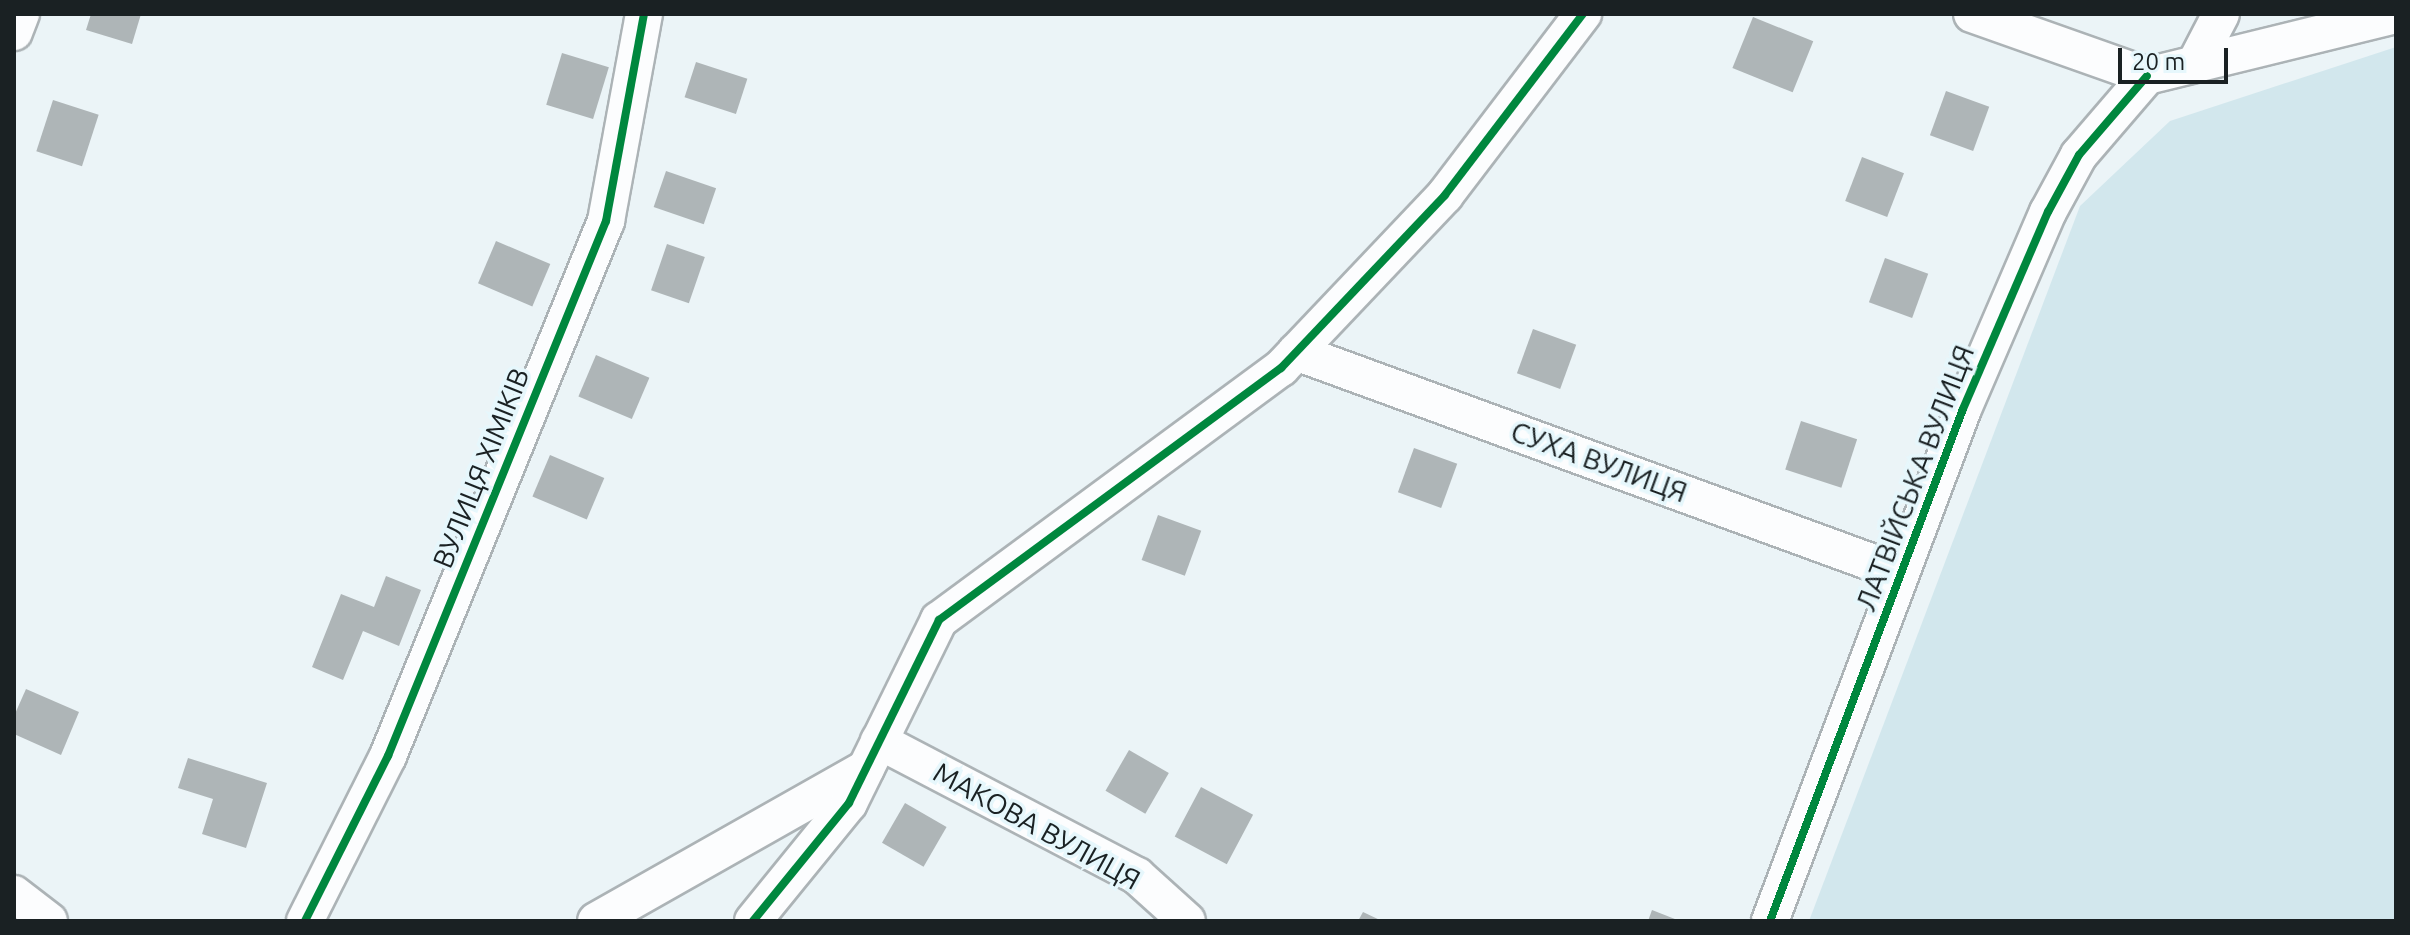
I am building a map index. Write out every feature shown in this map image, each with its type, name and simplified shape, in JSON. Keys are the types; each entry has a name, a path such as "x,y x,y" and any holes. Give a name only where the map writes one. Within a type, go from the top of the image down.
{"street":[{"path":"14,32 21,14"},
{"name":"ВУЛИЦЯ ХІМІКІВ","path":"305,921 388,756 606,221 644,14"},
{"path":"753,921 849,803 939,620 1296,352 1445,195 1583,14"},
{"path":"1972,14 2147,76 2396,15"},
{"path":"2195,64 2221,14"},
{"name":"ЛАТВІЙСЬКА ВУЛИЦЯ","path":"1770,921 1963,409 2048,212 2079,155 2147,76"},
{"name":"СУХА ВУЛИЦЯ","path":"1296,352 1901,573"},
{"path":"596,921 873,755"},
{"name":"МАКОВА ВУЛИЦЯ","path":"873,755 1137,876 1187,921"},
{"path":"14,894 49,921"}],"shaded area":[{"path":"2396,47 2396,921 1809,921 2080,206 2170,121"}],"building":[{"path":"91,14 141,14 132,44 86,30"},
{"path":"1753,17 1813,41 1793,92 1732,68"},
{"path":"562,53 609,67 593,119 546,105"},
{"path":"696,62 747,79 736,114 685,97"},
{"path":"1946,91 1989,107 1973,151 1930,135"},
{"path":"53,100 99,115 82,166 36,151"},
{"path":"1862,157 1904,173 1887,217 1845,201"},
{"path":"666,171 716,188 704,224 654,207"},
{"path":"496,241 550,264 532,306 478,283"},
{"path":"667,244 705,257 689,303 651,290"},
{"path":"1885,258 1928,274 1912,318 1869,302"},
{"path":"1533,329 1576,345 1560,389 1517,373"},
{"path":"596,355 649,378 632,419 578,396"},
{"path":"1801,421 1857,439 1841,488 1785,470"},
{"path":"1414,448 1457,464 1441,508 1398,492"},
{"path":"550,455 604,478 587,519 532,496"},
{"path":"1158,515 1201,531 1185,576 1142,560"},
{"path":"386,576 421,590 399,646 363,631 343,680 312,667 341,594 374,607"},
{"path":"26,689 79,712 61,755 14,734 14,716"},
{"path":"1129,750 1169,773 1145,814 1106,791"},
{"path":"188,758 267,783 246,848 202,834 213,799 178,788"},
{"path":"1201,787 1253,815 1227,864 1175,836"},
{"path":"905,803 947,827 924,867 882,843"},
{"path":"1652,910 1680,921 1648,921"},
{"path":"1363,912 1382,921 1358,921"}],"cycle path":[{"path":"305,921 388,756 606,221 644,14"},
{"path":"753,921 849,803 939,620 1281,368 1445,195 1583,14"},
{"path":"1770,921 1963,409 2048,212 2079,155 2147,76"}]}
